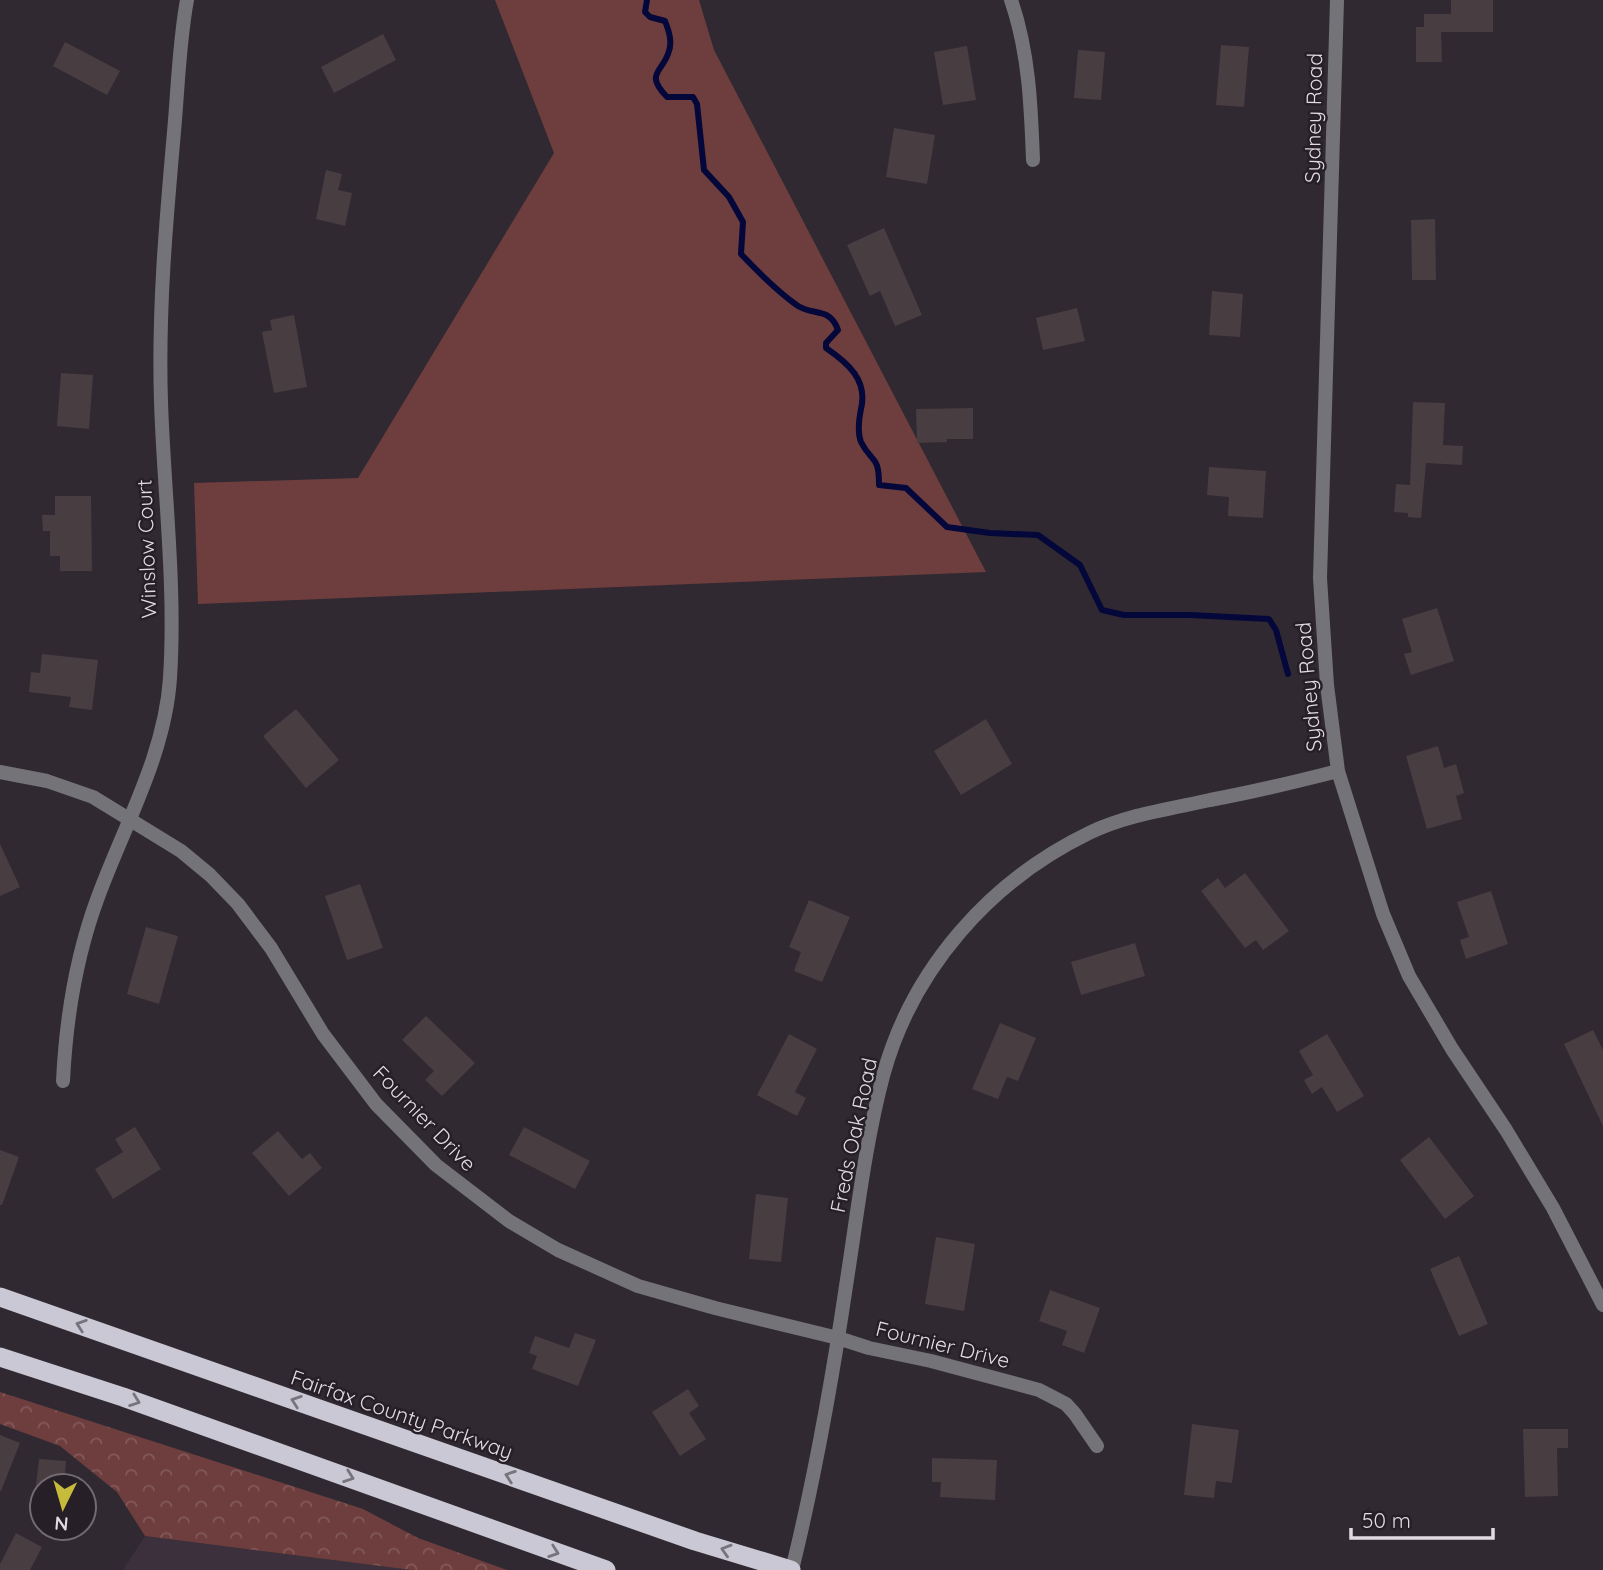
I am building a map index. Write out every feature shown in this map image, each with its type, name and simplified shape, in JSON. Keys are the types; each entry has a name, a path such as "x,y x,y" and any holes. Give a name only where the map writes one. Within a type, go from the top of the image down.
{"highway":[{"name":"Fairfax County Parkway","path":"0,1297 682,1536 791,1570"},
{"path":"0,1357 123,1397 606,1570"}],"street":[{"name":"Winslow Court","path":"63,1081 71,997 82,949 97,899 130,819 158,740 166,710 170,678 160,321 187,0"},
{"path":"1012,0 1030,88 1033,160"},
{"name":"Sydney Road","path":"1337,0 1320,578 1327,685 1338,771 1382,914 1409,976 1553,1208 1603,1305"},
{"name":"Freds Oak Road","path":"791,1570 825,1419 867,1153 883,1075 914,999 938,959 958,932 1014,880 1054,852 1090,832 1143,814 1338,771"},
{"name":"Fournier Drive","path":"0,772 47,781 93,797 180,850 210,875 238,905 271,948 323,1034 376,1104 436,1165 509,1221 558,1250 625,1281 715,1308 1039,1390 1066,1404 1097,1446"}],"shaded area":[{"path":"145,1536 412,1570 123,1570"}],"green space":[{"path":"495,0 699,0 714,50 986,572 198,604 194,483 358,478 554,153"},
{"path":"0,1392 363,1509 418,1538 507,1570 412,1570 145,1536 117,1492 98,1477 98,1472 92,1472 60,1446 0,1424"}],"building":[{"path":"1451,0 1493,0 1493,32 1441,32 1442,62 1416,62 1416,27 1424,27 1424,14 1451,14"},
{"path":"383,34 396,60 334,93 321,67"},
{"path":"65,42 120,71 107,95 53,66"},
{"path":"1221,45 1249,47 1244,107 1216,105"},
{"path":"967,46 976,100 943,105 934,52"},
{"path":"1078,50 1105,52 1101,100 1074,98"},
{"path":"894,128 935,135 927,184 886,177"},
{"path":"326,170 342,174 338,190 352,193 345,226 316,219"},
{"path":"1435,219 1436,280 1412,280 1411,220"},
{"path":"884,228 922,315 895,326 880,291 870,296 847,245"},
{"path":"1212,291 1243,294 1240,337 1209,335"},
{"path":"1077,308 1085,341 1043,350 1036,318"},
{"path":"294,315 307,387 274,393 262,332 272,330 270,320"},
{"path":"61,373 93,375 89,429 57,426"},
{"path":"1413,402 1445,403 1443,445 1463,446 1462,465 1426,463 1421,518 1394,512 1396,484 1410,485"},
{"path":"973,408 973,439 917,443 916,409"},
{"path":"1209,467 1266,471 1263,518 1228,516 1229,497 1207,495"},
{"path":"55,496 91,496 92,571 60,571 60,556 50,556 50,531 43,531 42,515 55,515"},
{"path":"1437,608 1454,661 1411,675 1404,654 1412,652 1402,619"},
{"path":"42,654 98,660 92,710 69,707 71,697 29,692 31,672 40,673"},
{"path":"296,709 339,760 306,788 263,736"},
{"path":"986,719 1012,764 961,795 934,751"},
{"path":"1438,746 1444,768 1456,764 1464,793 1456,796 1462,819 1427,829 1406,756"},
{"path":"0,844 20,887 0,896"},
{"path":"1245,873 1289,931 1263,950 1256,940 1245,948 1201,891 1218,878 1225,888"},
{"path":"360,884 383,948 347,960 325,896"},
{"path":"1491,891 1508,944 1466,959 1460,940 1469,937 1457,902"},
{"path":"809,900 850,917 822,982 794,971 801,952 789,947"},
{"path":"146,927 178,936 159,1004 127,994"},
{"path":"1135,943 1145,976 1081,995 1071,962"},
{"path":"426,1016 475,1063 442,1096 425,1080 434,1071 402,1040"},
{"path":"1000,1023 1036,1038 1018,1081 1007,1077 998,1099 972,1089"},
{"path":"1593,1030 1603,1050 1603,1126 1564,1044"},
{"path":"789,1034 817,1049 795,1092 806,1098 797,1116 757,1095"},
{"path":"1327,1034 1364,1096 1337,1112 1322,1087 1312,1094 1304,1080 1313,1075 1299,1051"},
{"path":"135,1127 161,1169 113,1199 95,1169 123,1152 115,1139"},
{"path":"524,1127 590,1161 575,1189 509,1155"},
{"path":"278,1131 302,1159 310,1153 322,1168 289,1196 252,1153"},
{"path":"1429,1137 1474,1196 1445,1219 1400,1160"},
{"path":"0,1150 19,1157 2,1205 0,1205"},
{"path":"756,1194 788,1198 781,1262 749,1259"},
{"path":"936,1237 975,1244 964,1311 925,1304"},
{"path":"1459,1256 1488,1324 1459,1336 1430,1269"},
{"path":"1050,1290 1100,1308 1084,1353 1062,1345 1067,1331 1039,1321"},
{"path":"575,1333 596,1340 578,1386 532,1369 537,1356 529,1353 535,1336 569,1348"},
{"path":"688,1389 699,1406 689,1413 706,1439 680,1456 652,1412"},
{"path":"1192,1424 1239,1430 1232,1483 1216,1481 1214,1498 1184,1495"},
{"path":"1523,1429 1568,1429 1568,1448 1557,1448 1558,1496 1525,1497"},
{"path":"0,1435 20,1443 1,1491 0,1491"},
{"path":"932,1458 997,1460 995,1500 940,1497 941,1482 932,1482"},
{"path":"39,1459 66,1461 65,1472 38,1472"},
{"path":"16,1533 28,1542 42,1547 30,1570 0,1570 0,1564"}],"waterway":[{"path":"647,0 645,12 650,17 665,21 670,37 669,50 657,74 657,83 667,97 693,97 697,104 704,170 729,197 743,222 741,254 768,282 798,306 826,315 835,323 838,330 826,343 826,348 849,366 859,381 862,389 860,438 876,464 879,485 906,488 947,527 990,533 1038,535 1080,565 1102,610 1124,615 1269,619 1276,630 1288,674"}]}
